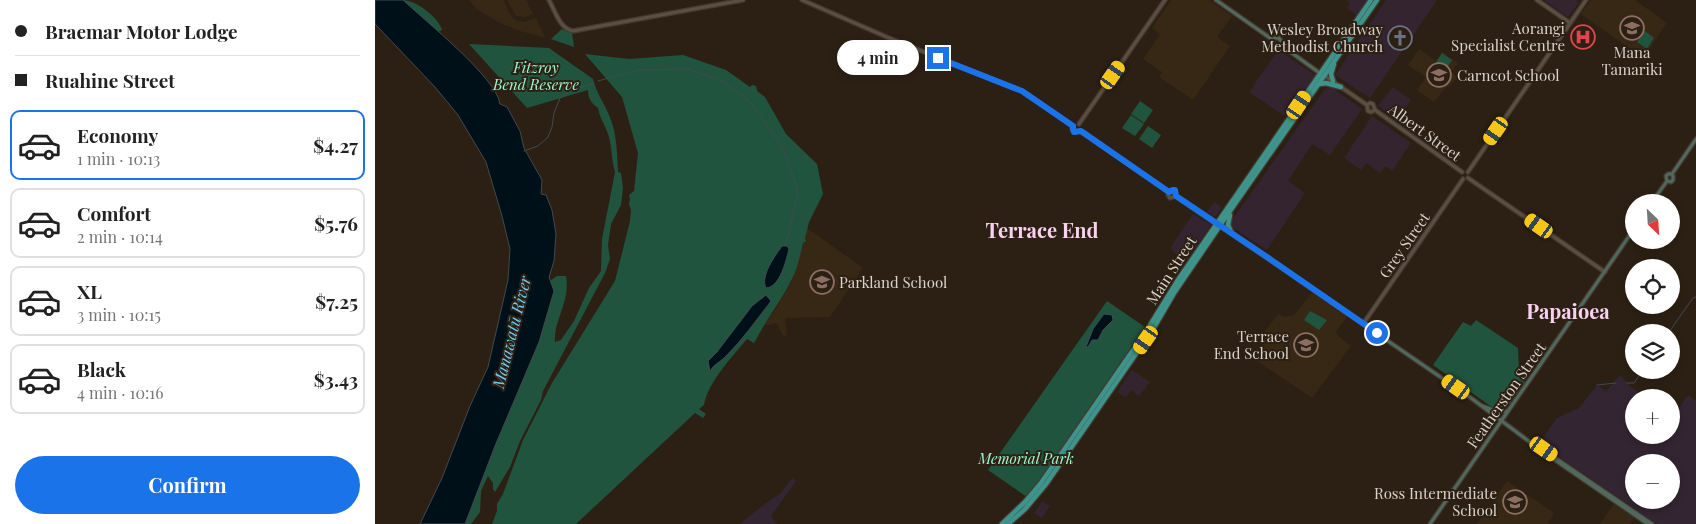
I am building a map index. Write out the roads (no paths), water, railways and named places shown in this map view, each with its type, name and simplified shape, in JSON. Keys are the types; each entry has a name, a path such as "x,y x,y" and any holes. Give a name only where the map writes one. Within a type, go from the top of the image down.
{"highway":[{"name":"Main Street","path":"1002,524 1025,502 1041,483 1146,332 1173,287 1218,225 1371,0"},
{"name":"Main Street","path":"1009,524 1047,484 1153,329 1218,225 1234,207 1319,84 1322,74 1338,56 1377,0"},
{"path":"1333,81 1332,70 1338,56"},
{"path":"1319,84 1326,83 1341,86"},
{"path":"1231,232 1228,221 1234,207"}],"main road":[{"path":"1216,0 1273,40"},
{"path":"1279,38 1282,42 1281,45 1275,47 1272,44 1273,40 1279,38"},
{"name":"Albert Street","path":"1281,45 1322,74"},
{"path":"1658,194 1667,181 1666,176 1672,174 1696,139"},
{"path":"1218,225 1231,232 1481,405 1647,524"},
{"name":"Featherston Street","path":"1430,524 1625,242"},
{"path":"1481,405 1499,412 1509,409"},
{"path":"1539,447 1652,524"}],"street":[{"path":"549,0 562,25 568,30 573,31 743,0"},
{"path":"802,0 882,36 1022,91 1073,126 1074,132 1081,131 1169,192 1170,198 1176,196"},
{"path":"1073,126 1079,124 1165,0"},
{"path":"1537,0 1570,23"},
{"path":"1468,172 1462,172 1463,179 1469,178 1468,172 1586,0"},
{"name":"Albert Street","path":"1322,74 1367,105 1368,111 1375,110 1462,172"},
{"path":"1079,124 1081,131"},
{"name":"Albert Street","path":"1469,178 1605,272"},
{"name":"Grey Street","path":"1363,324 1463,179"},
{"path":"1169,192 1175,190 1176,196 1218,225"}],"water":[{"name":"Manawatū River","path":"375,0 403,0 474,65 487,80 496,93 500,104 507,107 520,131 524,148 542,180 541,194 546,195 552,210 556,234 554,261 549,277 554,291 539,342 495,446 465,524 420,524 442,478 470,406 488,367 508,280 510,249 486,162 458,115 435,87 375,24"},
{"path":"782,246 787,246 789,249 784,266 775,283 771,287 766,288 765,278 767,272"},
{"path":"766,295 771,301 738,343 710,371 708,361 752,306"},
{"path":"1104,314 1112,315 1113,320 1103,330 1098,340 1092,340 1088,347 1086,347 1093,329"}],"waterway":[{"path":"598,81 638,70 689,69 724,82 751,103 784,150 798,191 785,245"},
{"path":"524,151 538,146 548,137 560,98 570,91 594,83"},
{"path":"1675,324 1693,298 1696,297"},
{"path":"1627,383 1634,383 1637,379"},
{"path":"1597,385 1616,383"}],"place":[{"name":"Mana Tamariki","path":"1632,28"},
{"name":"Aorangi Specialist Centre","path":"1583,37"},
{"name":"Wesley Broadway Methodist Church","path":"1400,38"},
{"name":"Carncot School","path":"1439,75"},
{"name":"Parkland School","path":"822,282"},
{"name":"Terrace End School","path":"1306,345"},
{"name":"Ross Intermediate School","path":"1515,502"}],"district":[{"name":"Terrace End","path":"1042,229"},
{"name":"Papaioea","path":"1568,310"}],"park label":[{"name":"Fitzroy Bend Reserve","path":"536,76"},
{"name":"Memorial Park","path":"1026,458"}]}
